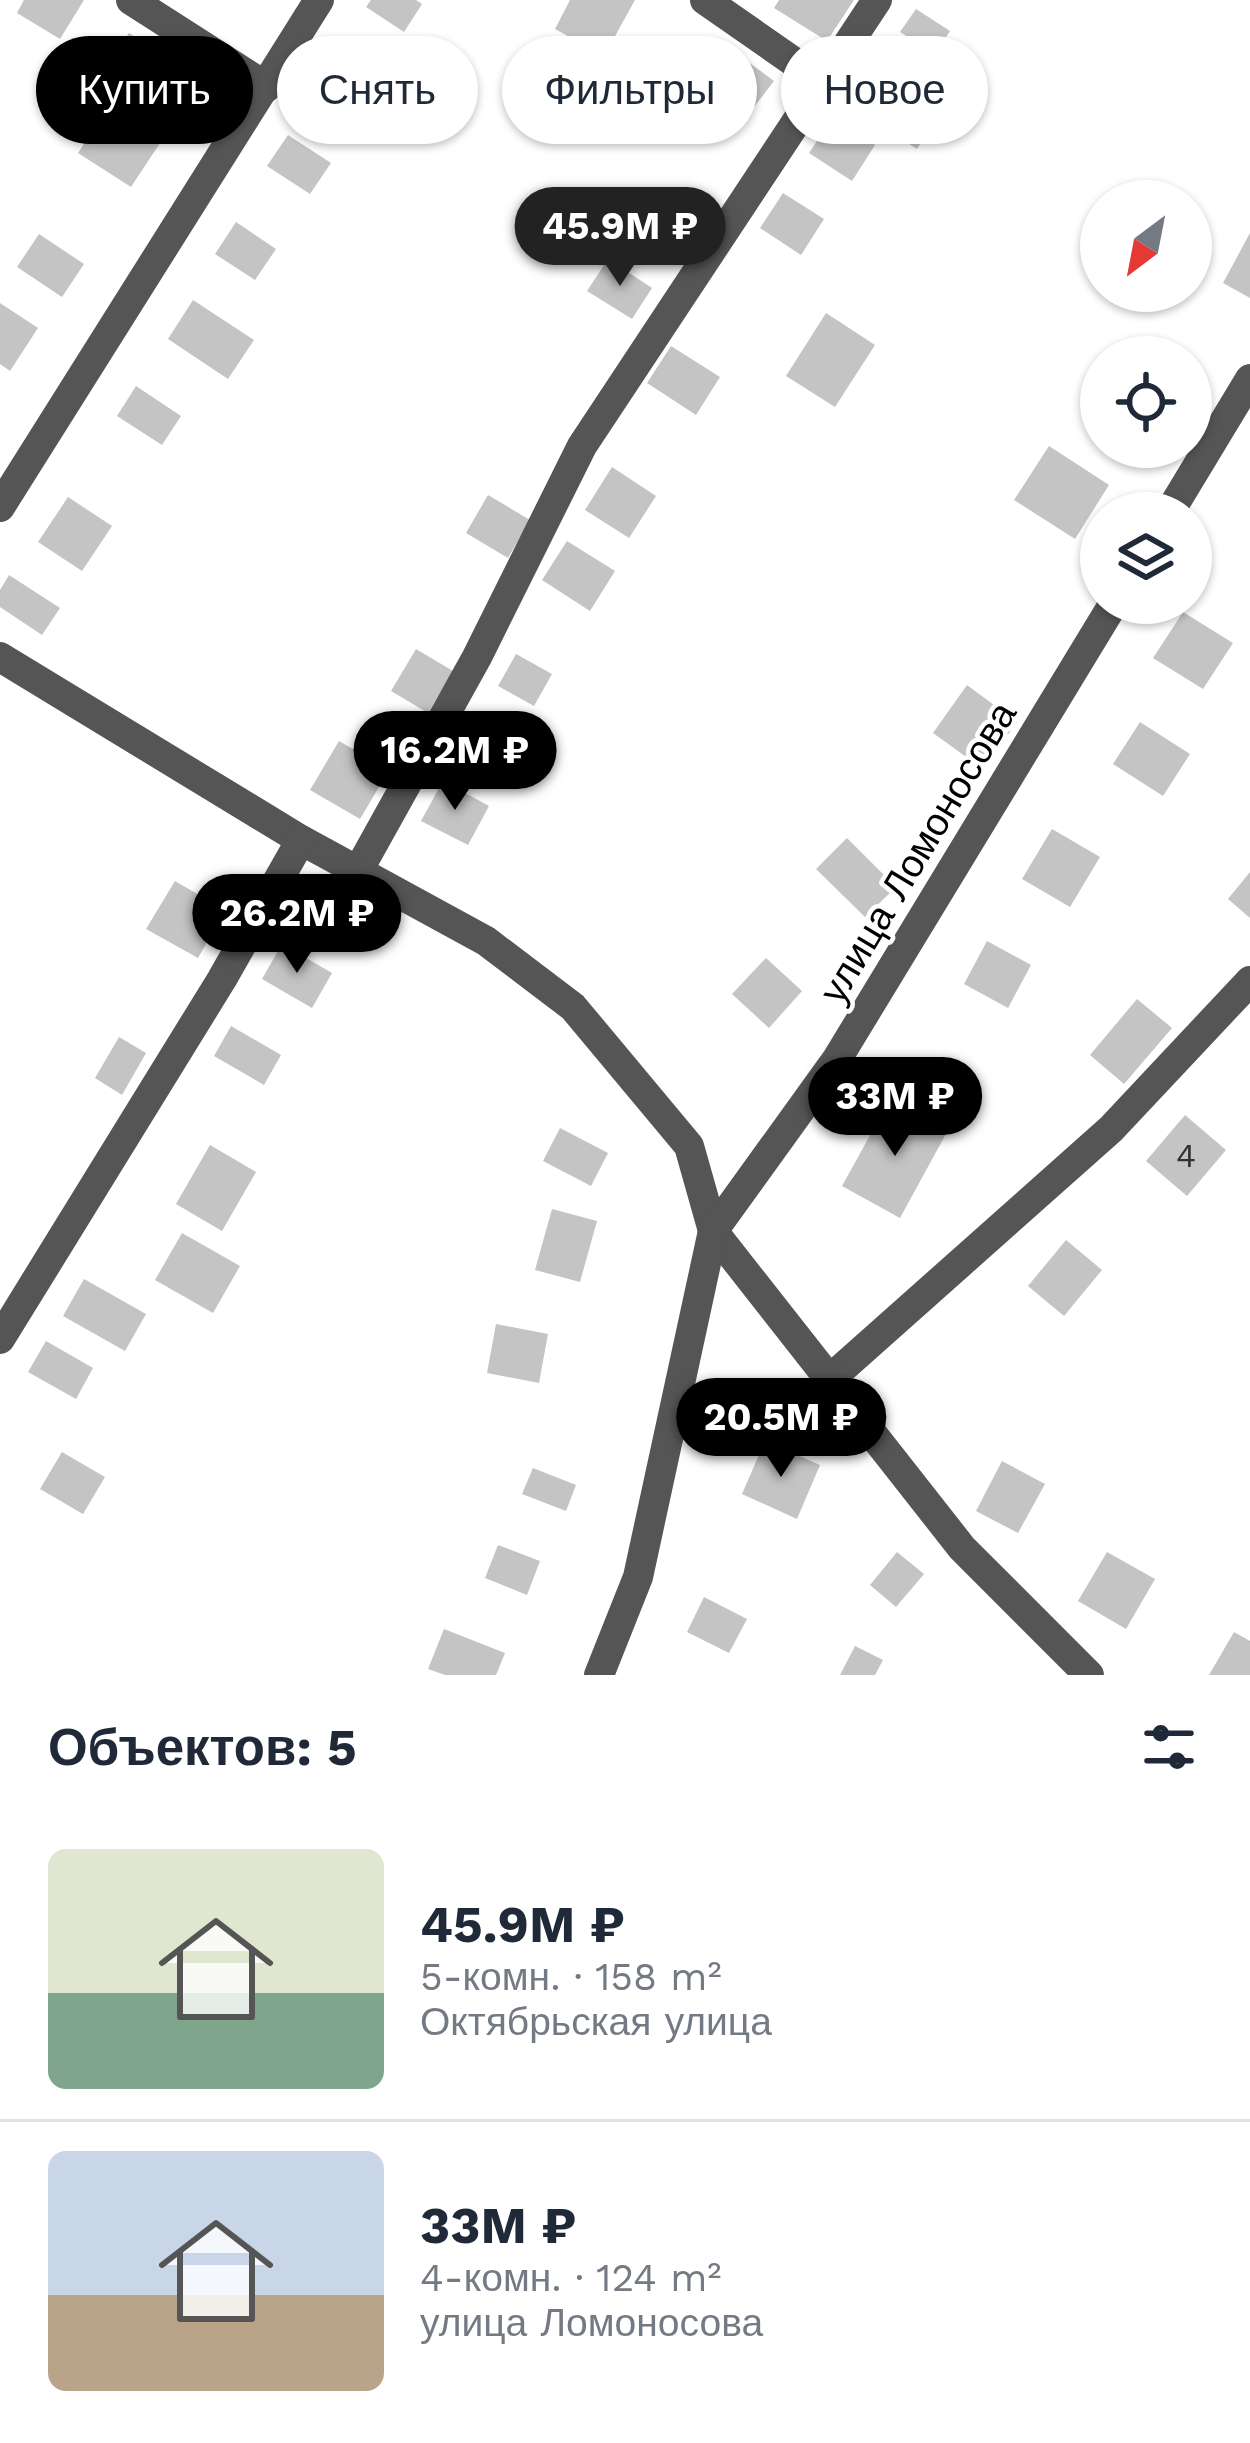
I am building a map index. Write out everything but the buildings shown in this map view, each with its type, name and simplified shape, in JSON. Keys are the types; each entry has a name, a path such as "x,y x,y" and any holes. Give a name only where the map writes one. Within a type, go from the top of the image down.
{"street":[{"path":"131,0 267,87"},
{"path":"0,507 319,0"},
{"path":"705,0 781,53"},
{"path":"851,36 877,0"},
{"path":"358,871 477,657 582,446 781,140"},
{"path":"1181,492 1250,379"},
{"name":"улица Ломоносова","path":"599,1675 638,1577 713,1231 837,1059 1101,624"},
{"path":"0,657 301,840 486,941 573,1007 689,1146 713,1231 962,1548 1089,1675"},
{"path":"0,1340 222,979 301,840"},
{"path":"830,1379 1111,1129 1250,981"}]}
